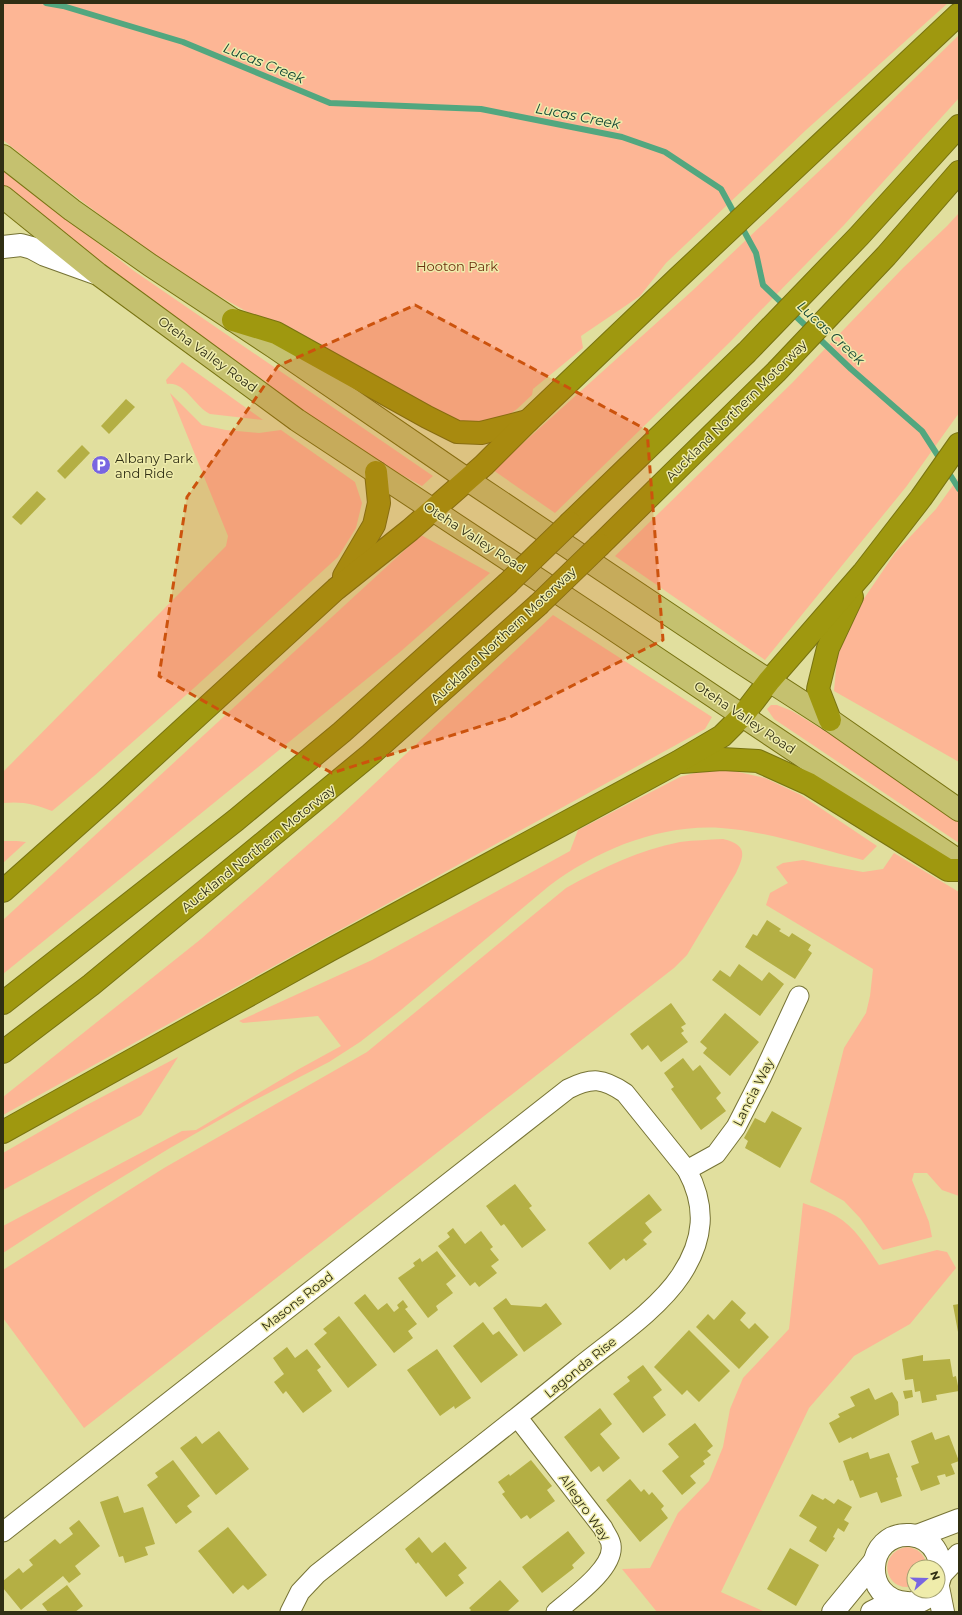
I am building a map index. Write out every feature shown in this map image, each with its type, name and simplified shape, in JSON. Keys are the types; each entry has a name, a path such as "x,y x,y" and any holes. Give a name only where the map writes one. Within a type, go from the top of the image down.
{"highway":[{"path":"3,891 336,589 468,480 679,277 959,14"},
{"path":"3,1003 66,955 242,815 342,732 507,584 747,352 858,236 959,126"},
{"name":"Auckland Northern Motorway","path":"3,1052 91,985 371,754 538,605 776,372 886,256 959,172"},
{"path":"232,320 276,333 427,417 457,432 481,432 528,421"},
{"path":"3,1132 330,950 678,762 722,736 742,715 769,681 863,573 921,498 959,444"},
{"path":"336,589 374,525 379,503 376,472"},
{"path":"830,720 818,689 828,648 863,573"},
{"path":"678,762 722,759 758,761 809,784 948,870 959,870"}],"main road":[{"path":"3,156 72,210 232,320 274,347 468,480 769,681 830,720 959,810"},
{"name":"Oteha Valley Road","path":"3,197 98,274 297,420 433,509 959,861"}],"street":[{"path":"3,247 21,245 32,248 45,255 98,274"},
{"name":"Lancia Way","path":"686,1170 716,1154 736,1127 761,1078 799,996"},
{"name":"Lagonda Rise","path":"290,1612 300,1592 317,1574 518,1418 659,1303 681,1276 691,1257 701,1223 700,1202 694,1183 686,1170 625,1092 611,1084 595,1080"},
{"name":"Masons Road","path":"3,1532 568,1089 582,1082 595,1080"},
{"name":"Allegro Way","path":"518,1418 603,1528 611,1545 609,1559 598,1575 556,1612"},
{"path":"917,1536 959,1520"},
{"path":"901,1605 883,1593 875,1582 873,1575 874,1562 880,1547 893,1537 901,1535 917,1536 926,1540 933,1546 940,1559"},
{"path":"946,1573 959,1555"},
{"path":"833,1612 874,1562"},
{"path":"872,1612 918,1602 924,1599"},
{"path":"941,1599 943,1612"}],"highlighted area":[{"path":"415,305 647,430 663,640 510,717 332,773 159,676 187,497 278,366"}],"green space":[{"name":"Hooton Park","path":"3,3 948,3 806,130 666,263 640,296 581,336 583,348 533,389 532,395 517,409 500,421 467,427 423,410 176,272 3,140"},
{"path":"959,35 959,98 844,225 730,342 555,513 493,470 692,291 833,158"},
{"path":"3,169 134,271 433,476 422,486 359,451 171,316 3,186"},
{"path":"959,213 959,413 906,487 765,660 615,556 792,383 903,268"},
{"path":"182,362 263,420 210,414 199,406 185,390 173,384 167,384 166,380"},
{"path":"170,393 202,425 226,430 259,433 281,430 355,482 362,503 356,528 338,557 194,688 52,811 16,802 3,803 3,772 226,546 228,536"},
{"path":"959,477 959,762 834,691 838,646 863,600 895,553 936,509"},
{"path":"421,535 490,573 400,652 3,974 3,920"},
{"path":"553,615 712,717 705,729 3,1115 3,1097 201,939 336,820"},
{"path":"771,705 777,705 792,711 878,763 959,822 959,843 774,719 767,709"},
{"path":"725,769 765,778 801,795 877,846 863,860 756,833 721,828 698,828 675,830 652,835 608,851 588,861 549,886 401,1010 360,1042 329,1062 251,1102 170,1148 91,1196 3,1253 3,1226 182,1131 196,1130 341,1046 318,1016 243,1023 239,1021 372,960 570,851 578,830 680,777 698,772"},
{"path":"723,839 731,841 740,847 742,851 741,861 736,873 687,955 674,968 84,1428 3,1318 3,1270 164,1168 367,1052 566,888 621,860 665,845 696,840"},
{"path":"3,841 17,841 26,842 3,863"},
{"path":"894,853 959,892 959,1196 942,1190 927,1173 914,1173 912,1180 929,1222 932,1237 883,1250 860,1218 844,1201 810,1182 844,1048 866,1013 870,996 873,969 766,905 770,893 788,883 776,867 783,863 803,860 863,872 883,869"},
{"path":"178,1057 141,1115 3,1190 3,1153 81,1108"},
{"path":"803,1203 828,1212 843,1221 860,1238 879,1265 937,1250 947,1252 956,1268 910,1324 854,1356 809,1408 721,1592 765,1612 657,1612 622,1569 650,1568 678,1513 709,1481 723,1447 730,1409 743,1378 789,1329"},
{"path":"906,1547 914,1549 920,1552 925,1559 906,1559 906,1587 897,1584 891,1579 888,1572 890,1557 896,1551"}],"building":[{"path":"126,399 135,407 109,434 101,426"},
{"path":"82,445 90,453 65,479 57,471"},
{"path":"37,491 46,499 21,525 12,517"},
{"path":"767,920 781,929 779,931 789,937 792,933 811,945 808,950 812,953 795,979 745,947 753,934 757,936"},
{"path":"739,964 762,981 769,972 784,984 760,1016 712,980 720,970 730,977"},
{"path":"671,1003 686,1024 681,1027 684,1031 681,1033 688,1042 661,1062 648,1045 642,1050 630,1034"},
{"path":"725,1013 759,1042 730,1076 703,1053 707,1048 700,1042"},
{"path":"683,1058 693,1071 700,1065 721,1093 716,1098 726,1111 701,1130 671,1089 674,1087 664,1073"},
{"path":"772,1111 802,1128 780,1168 745,1148 748,1141 744,1138 755,1118 765,1123"},
{"path":"515,1184 532,1206 529,1208 546,1230 522,1248 504,1224 501,1226 486,1206"},
{"path":"649,1194 662,1210 645,1223 652,1232 643,1240 647,1244 626,1261 624,1258 610,1270 588,1243"},
{"path":"453,1228 465,1244 481,1231 493,1247 490,1249 499,1260 491,1266 497,1273 479,1287 475,1282 470,1286 438,1246 450,1237 447,1233"},
{"path":"437,1251 456,1276 446,1284 453,1293 436,1306 438,1310 428,1318 398,1278 415,1266 413,1263 420,1258 422,1262"},
{"path":"365,1294 378,1310 387,1303 394,1312 399,1308 397,1305 403,1300 408,1307 405,1309 417,1324 408,1331 413,1338 394,1353 354,1303"},
{"path":"506,1298 511,1305 541,1307 546,1303 562,1324 524,1352 493,1308"},
{"path":"732,1300 746,1313 740,1320 749,1329 755,1323 769,1337 739,1369 696,1327 708,1314 714,1320"},
{"path":"959,1304 959,1332 958,1332 953,1305"},
{"path":"339,1316 377,1365 348,1388 314,1344 327,1333 323,1329"},
{"path":"483,1322 493,1335 499,1331 518,1355 481,1383 453,1346"},
{"path":"689,1330 730,1371 699,1402 687,1390 682,1395 654,1367"},
{"path":"287,1347 295,1358 307,1349 321,1367 317,1370 332,1391 303,1413 286,1391 283,1394 274,1382 284,1374 273,1358"},
{"path":"437,1349 471,1398 455,1409 454,1406 440,1416 407,1370"},
{"path":"923,1355 923,1361 950,1359 953,1377 956,1376 959,1391 936,1395 937,1400 922,1403 920,1391 915,1392 913,1379 905,1380 902,1359"},
{"path":"643,1365 662,1390 653,1397 666,1415 643,1433 613,1394 630,1381 627,1377"},
{"path":"869,1388 875,1400 892,1392 898,1402 899,1415 852,1439 851,1437 839,1443 829,1423 840,1417 838,1414 855,1406 850,1397"},
{"path":"912,1390 913,1397 905,1399 903,1391"},
{"path":"600,1408 612,1424 600,1434 620,1458 603,1472 599,1466 591,1472 564,1437"},
{"path":"695,1423 713,1446 707,1451 711,1455 703,1461 705,1464 690,1476 696,1483 682,1495 662,1471 679,1457 668,1444"},
{"path":"219,1431 249,1469 216,1495 180,1448 196,1436 202,1444"},
{"path":"932,1432 935,1440 949,1435 959,1461 951,1464 955,1474 946,1477 945,1474 937,1476 940,1484 921,1491 911,1466 919,1463 911,1441"},
{"path":"868,1452 870,1459 889,1453 898,1477 896,1478 902,1496 881,1503 877,1492 860,1498 853,1480 850,1481 843,1461"},
{"path":"173,1460 200,1496 187,1506 192,1512 176,1524 147,1485 158,1477 155,1473"},
{"path":"531,1460 552,1486 547,1490 555,1501 530,1519 527,1515 521,1519 502,1494 505,1492 498,1482 509,1474 510,1476"},
{"path":"630,1479 641,1492 644,1489 649,1495 652,1492 664,1506 661,1509 668,1518 640,1542 606,1500"},
{"path":"812,1494 823,1500 825,1498 834,1504 838,1499 852,1507 844,1520 849,1523 844,1532 838,1528 833,1537 835,1538 826,1552 809,1541 817,1527 799,1516"},
{"path":"118,1496 124,1513 143,1507 155,1544 145,1547 148,1555 125,1563 123,1556 119,1557 100,1502"},
{"path":"79,1520 100,1546 75,1566 81,1574 69,1583 63,1576 21,1610 3,1588 3,1581 19,1568 23,1573 33,1565 29,1560 55,1539 60,1544 73,1534 69,1528"},
{"path":"228,1527 267,1575 248,1590 243,1585 233,1594 198,1551"},
{"path":"568,1531 585,1553 572,1565 574,1568 542,1593 522,1567"},
{"path":"419,1537 432,1553 445,1542 467,1568 458,1575 464,1583 446,1597 418,1562 416,1564 405,1549"},
{"path":"790,1548 819,1565 796,1606 767,1589"},
{"path":"500,1580 519,1601 507,1612 469,1612 471,1610 469,1608"},
{"path":"67,1585 83,1606 75,1612 48,1612 42,1604"}],"waterway":[{"name":"Lucas Creek","path":"46,3 63,6 183,42 330,103 481,109 622,137 665,152 721,189 756,253 763,285 851,369 922,431 942,462"},
{"name":"Lucas Creek","path":"947,470 959,489"}],"place":[{"name":"Albany Park and Ride","path":"101,465"}]}
